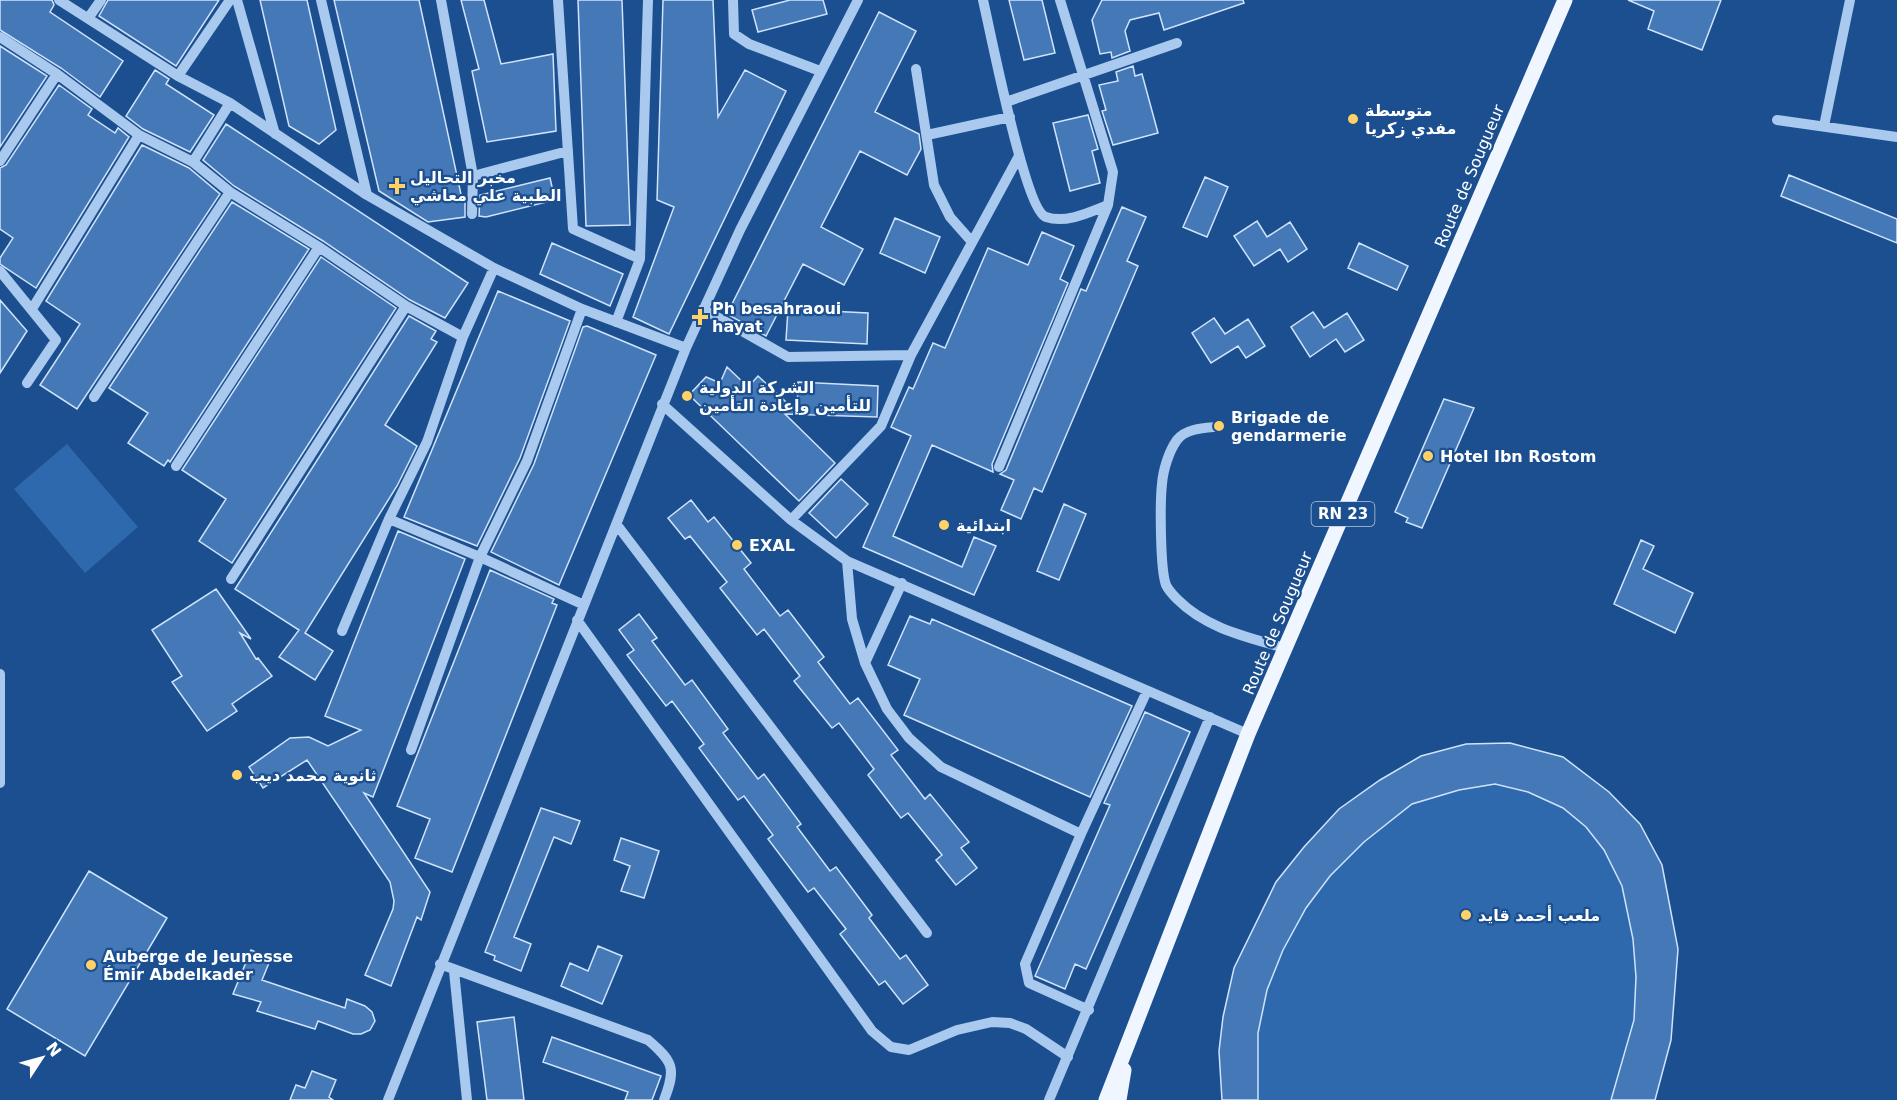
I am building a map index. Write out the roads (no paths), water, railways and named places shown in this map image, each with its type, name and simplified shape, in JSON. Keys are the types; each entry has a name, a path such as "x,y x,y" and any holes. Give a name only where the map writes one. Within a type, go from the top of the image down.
{"main road":[{"name":"Route de Sougueur","path":"1131,1032 1248,734 1565,0"},
{"name":"RN 23","path":"1106,1100 1131,1032"},
{"name":"RN 23","path":"1119,1100 1131,1032"}],"street":[{"path":"60,0 178,76 230,104 367,195 494,268 582,309 686,348"},
{"path":"89,17 101,0"},
{"path":"178,76 230,0"},
{"path":"237,0 275,134"},
{"path":"321,0 367,195"},
{"path":"441,0 473,176 472,214"},
{"path":"558,0 573,229 640,259"},
{"path":"616,322 640,259 648,0"},
{"path":"733,0 734,34 749,44 820,71"},
{"path":"388,1100 577,620 617,525 662,404 740,230 858,0"},
{"path":"982,0 1019,156 1036,207 1044,217 1070,218 1108,205"},
{"path":"999,467 1108,205 1113,172 1060,0"},
{"path":"1824,126 1850,0"},
{"path":"0,37 57,74 139,135 193,162 230,192 319,247 406,306 463,337"},
{"path":"1006,102 1177,43"},
{"path":"916,69 934,185 940,201 972,242"},
{"path":"0,161 57,74"},
{"path":"193,162 230,104"},
{"path":"927,135 1010,117"},
{"path":"1777,120 1897,137"},
{"path":"32,309 139,135"},
{"path":"473,176 568,151"},
{"path":"791,520 881,426 911,355 1019,156"},
{"path":"94,397 230,192"},
{"path":"176,466 319,247"},
{"path":"342,631 389,519 427,442 463,337 494,268"},
{"path":"0,271 56,340 27,383"},
{"path":"231,579 406,306"},
{"path":"411,750 480,557 527,461 582,309"},
{"path":"703,309 788,357 911,355"},
{"path":"662,404 791,520 848,561 1248,734"},
{"path":"1215,427 1195,429 1178,438 1170,454 1162,483 1163,563 1166,585 1178,599 1207,621 1227,631 1285,648"},
{"path":"389,519 480,557 584,605"},
{"path":"617,525 927,933"},
{"path":"848,561 852,619 865,663 887,709 909,738 941,767 1081,834"},
{"path":"865,663 902,584"},
{"path":"577,620 872,1031 891,1047 909,1050 957,1030 992,1022 1010,1023 1026,1029 1068,1057"},
{"path":"0,674 0,783"},
{"path":"1089,1010 1029,983 1025,964 1081,834 1147,691"},
{"path":"1049,1100 1089,1010 1210,717"},
{"path":"440,964 648,1040 671,1064 673,1078 664,1100"},
{"path":"454,971 467,1100"}],"place":[{"name":"متوسطة مفدي زكريا","path":"1353,119"},
{"name":"مخبر التحاليل الطبية علي معاشي","path":"397,186"},
{"name":"Ph besahraoui hayat","path":"700,317"},
{"name":"الشركة الدولية للتأمين وإعادة التأمين","path":"687,396"},
{"name":"Brigade de gendarmerie","path":"1219,426"},
{"name":"Hotel Ibn Rostom","path":"1428,456"},
{"name":"ابتدائية","path":"944,525"},
{"name":"EXAL","path":"737,545"},
{"name":"ثانوية محمد ديب","path":"237,775"},
{"name":"ملعب أحمد قايد","path":"1466,915"},
{"name":"Auberge de Jeunesse Émir Abdelkader","path":"91,965"}]}
